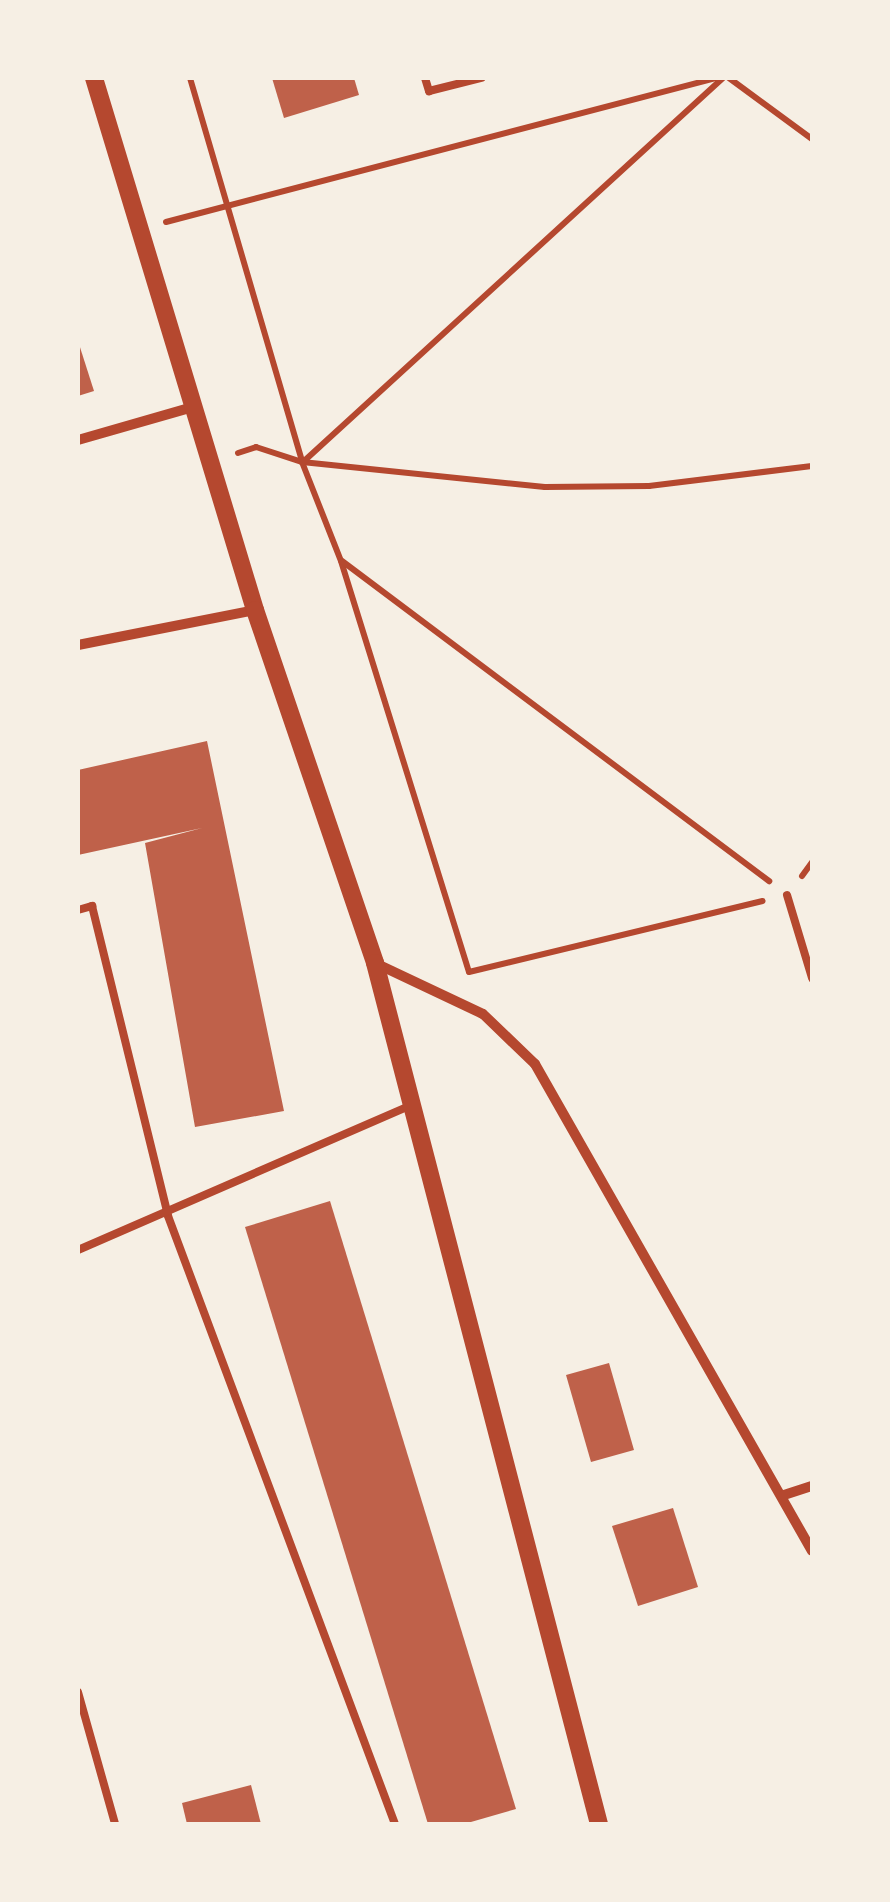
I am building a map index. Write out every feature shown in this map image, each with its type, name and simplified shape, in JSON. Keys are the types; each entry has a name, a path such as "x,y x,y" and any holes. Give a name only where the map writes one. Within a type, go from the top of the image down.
{"street":[{"path":"94,78 255,610 375,962 599,1824"},
{"path":"78,440 192,408"},
{"path":"78,645 255,610"},
{"path":"375,962 483,1014 535,1064 784,1495 812,1552"},
{"path":"784,1495 812,1486"}],"lane":[{"path":"425,78 429,91 482,78"},
{"path":"788,895 812,978"},
{"path":"78,910 92,906 168,1216 395,1824"},
{"path":"78,1250 168,1216 412,1106"},
{"path":"78,1692 115,1824"}],"path":[{"path":"190,78 302,462 342,561 469,972"},
{"path":"140,229 723,78 812,139"},
{"path":"302,462 723,78"},
{"path":"256,447 302,462 544,488 649,486 812,466"},
{"path":"342,561 788,895"},
{"path":"419,984 788,895 812,862"}],"building":[{"path":"272,78 354,78 359,95 284,118"},
{"path":"78,341 94,391 78,396"},
{"path":"207,741 284,1111 195,1127 145,843 202,828 78,855 78,770"},
{"path":"330,1201 516,1809 464,1824 428,1824 245,1227"},
{"path":"609,1363 634,1450 591,1462 566,1375"},
{"path":"673,1508 698,1587 638,1606 612,1526"},
{"path":"251,1785 261,1824 187,1824 182,1803"}]}
